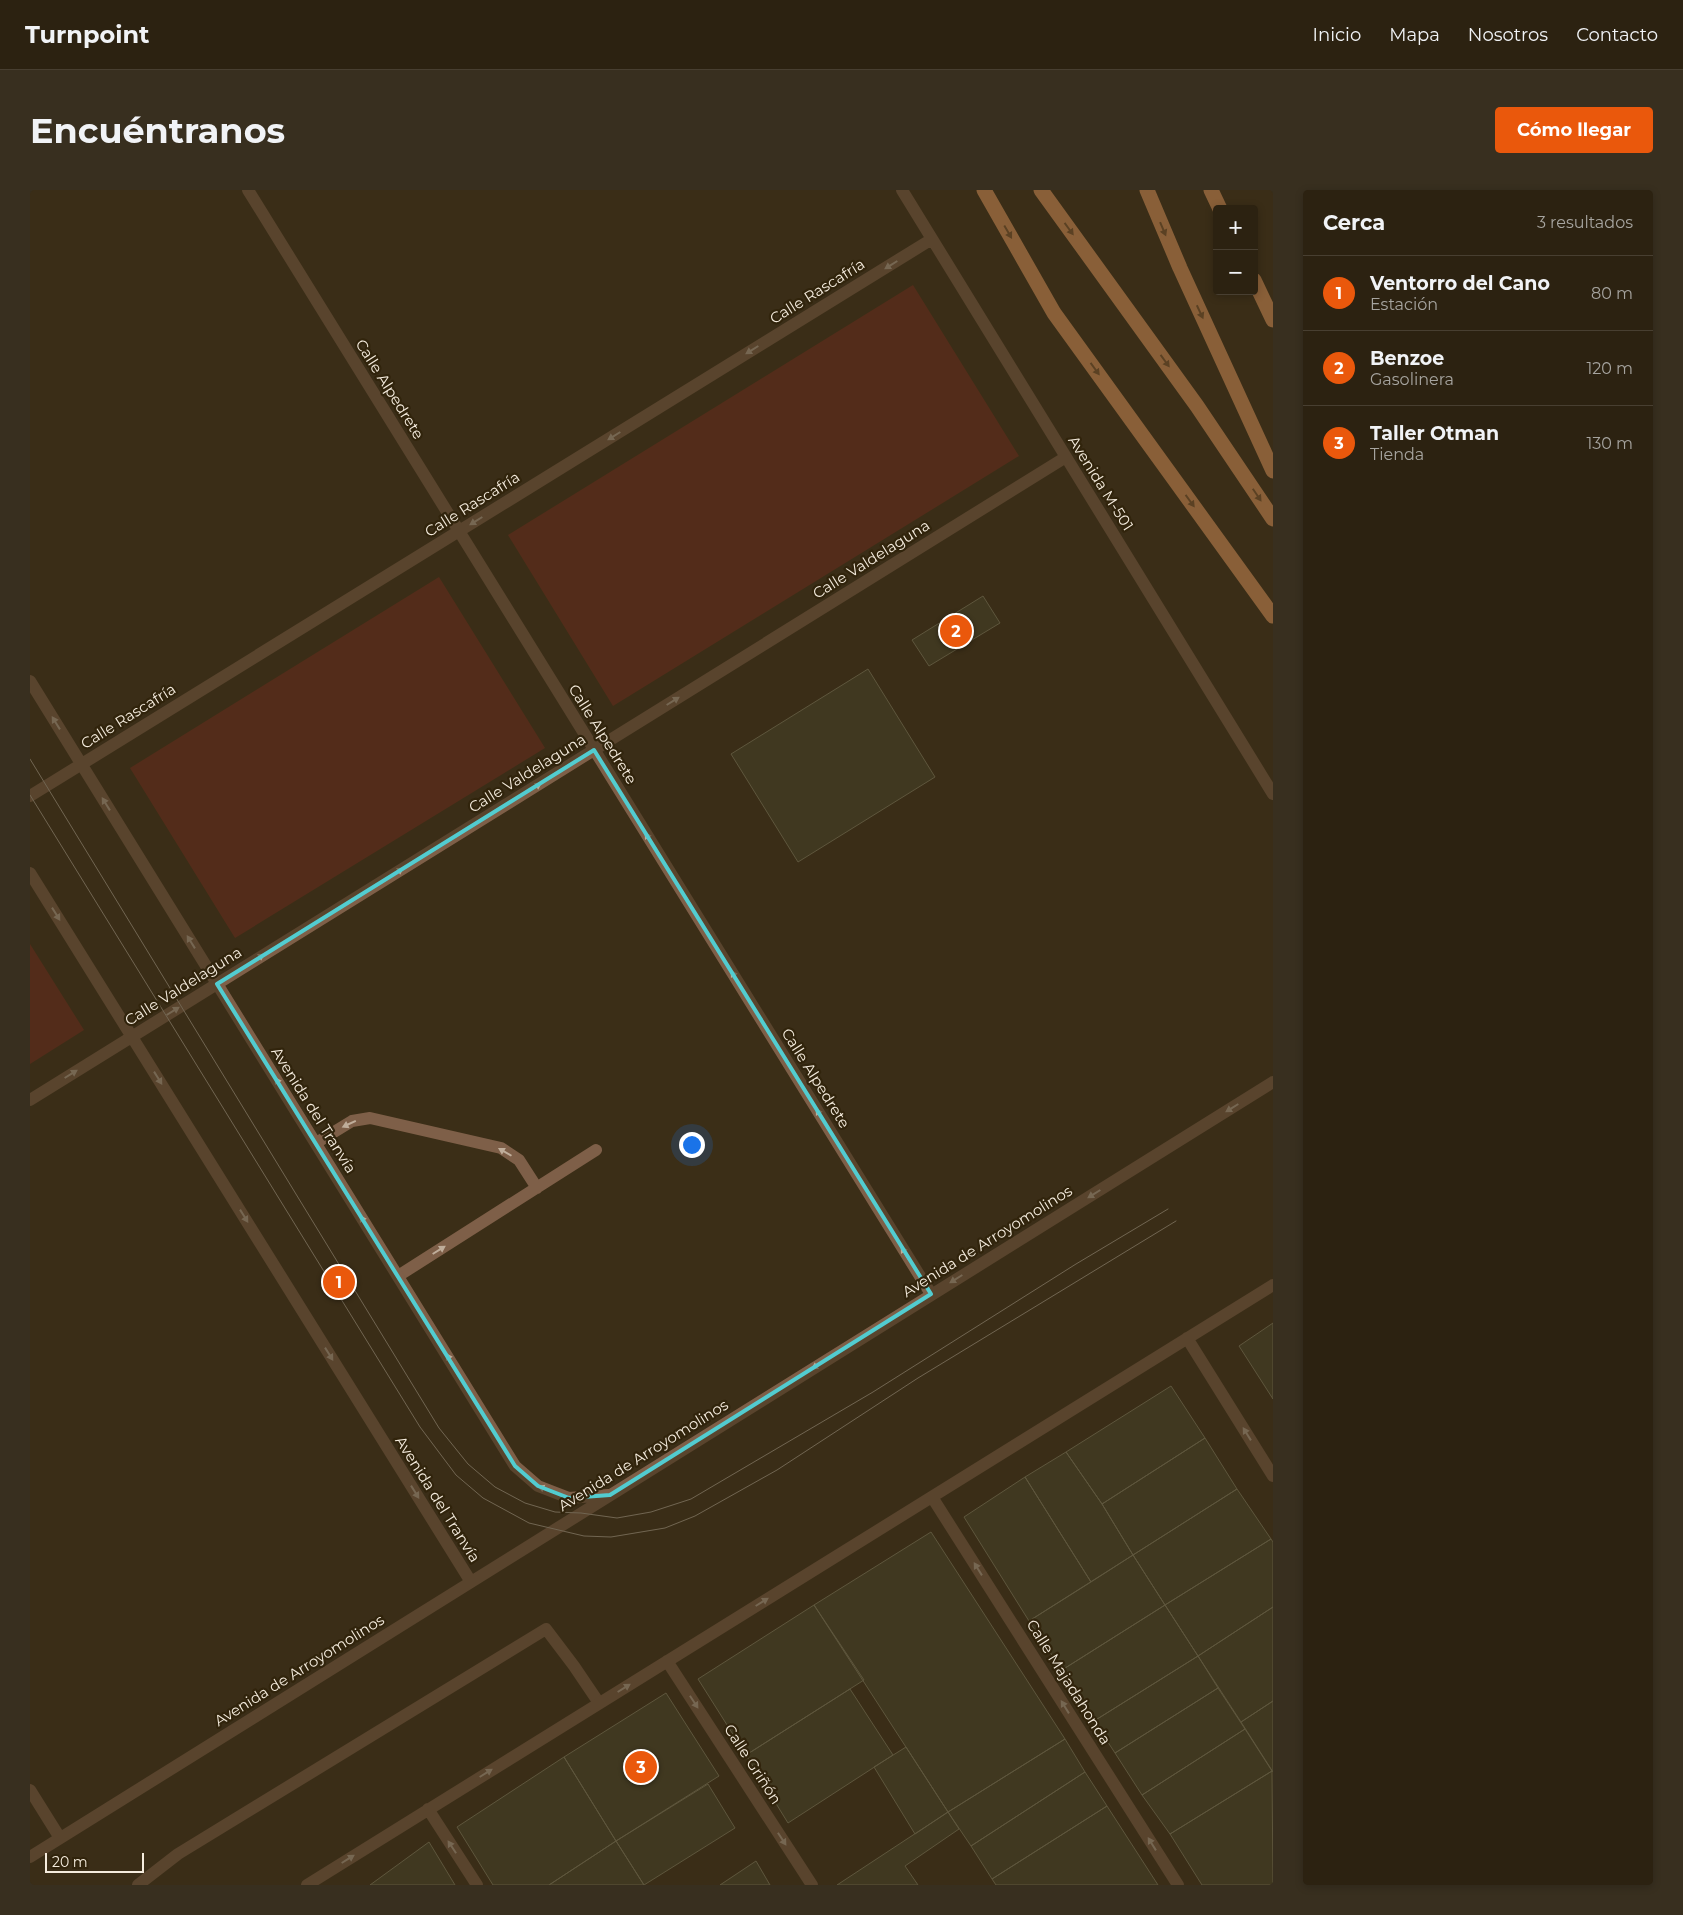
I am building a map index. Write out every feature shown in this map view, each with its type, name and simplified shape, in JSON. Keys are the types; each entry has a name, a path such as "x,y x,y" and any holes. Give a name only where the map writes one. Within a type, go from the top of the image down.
{"highway":[{"path":"984,190 1054,313 1273,616"},
{"path":"1041,190 1197,406 1273,519"},
{"path":"1147,190 1180,268 1273,471"},
{"path":"1212,190 1218,205"},
{"path":"1258,288 1273,320"}],"street":[{"name":"Calle Alpedrete","path":"248,190 931,1294"},
{"name":"Avenida M-501","path":"902,190 1273,794"},
{"name":"Calle Rascafría","path":"30,796 932,240"},
{"name":"Calle Valdelaguna","path":"30,1100 1066,457"},
{"name":"Avenida del Tranvía","path":"30,681 515,1466 538,1486 569,1498 610,1495"},
{"name":"Avenida del Tranvía","path":"30,873 471,1582"},
{"name":"Avenida de Arroyomolinos","path":"30,1857 1273,1082"},
{"path":"316,1143 352,1121 370,1118 501,1148 519,1160 537,1188"},
{"path":"398,1276 596,1150"},
{"path":"307,1885 1273,1285"},
{"path":"1188,1338 1273,1476"},
{"name":"Calle Majadahonda","path":"932,1497 1178,1885"},
{"path":"138,1885 178,1854 546,1629 574,1666 598,1703"},
{"name":"Calle Griñón","path":"667,1661 812,1885"},
{"path":"30,1790 60,1838"},
{"path":"428,1810 477,1885"}],"highlighted area":[{"path":"594,750 931,1294 610,1495 569,1498 538,1486 515,1466 217,984"}],"shaded area":[{"path":"913,285 1019,456 613,706 508,535"},
{"path":"439,577 545,748 235,938 130,768"},
{"path":"30,944 84,1030 30,1064"}],"building":[{"path":"983,596 1000,623 929,666 912,640"},
{"path":"868,669 935,777 798,862 731,754"},
{"path":"1273,1323 1273,1399 1239,1346"},
{"path":"1171,1386 1205,1438 1102,1504 1066,1452"},
{"path":"1205,1438 1237,1489 1133,1555 1102,1504"},
{"path":"1066,1452 1102,1504 1133,1555 1091,1582 1025,1477"},
{"path":"1025,1477 1091,1582 1029,1621 964,1517"},
{"path":"1237,1489 1271,1539 1165,1605 1133,1555"},
{"path":"931,1532 1065,1739 948,1812 814,1605"},
{"path":"1271,1539 1273,1542 1273,1607 1198,1656 1165,1605"},
{"path":"1133,1555 1165,1605 1062,1670 1029,1621"},
{"path":"814,1605 864,1680 746,1755 698,1679"},
{"path":"1165,1605 1198,1656 1094,1721 1062,1670"},
{"path":"1273,1607 1273,1701 1241,1722 1198,1656"},
{"path":"1198,1656 1218,1688 1115,1753 1094,1721"},
{"path":"1218,1688 1245,1729 1142,1795 1115,1753"},
{"path":"850,1689 893,1755 788,1823 746,1755"},
{"path":"666,1693 719,1776 616,1841 564,1757"},
{"path":"1273,1701 1273,1772 1241,1722"},
{"path":"1245,1729 1272,1771 1170,1834 1142,1795"},
{"path":"1065,1739 1085,1772 971,1846 948,1812"},
{"path":"906,1747 948,1812 915,1834 874,1767"},
{"path":"564,1757 616,1841 549,1885 493,1885 457,1827"},
{"path":"1272,1771 1273,1885 1202,1885 1170,1834"},
{"path":"1085,1772 1107,1806 992,1879 971,1846"},
{"path":"708,1784 735,1828 644,1885 616,1841"},
{"path":"1107,1806 1158,1885 996,1885 992,1879"},
{"path":"948,1812 959,1829 905,1866 918,1885 837,1885"},
{"path":"616,1841 644,1885 549,1885"},
{"path":"429,1842 455,1885 370,1885"},
{"path":"756,1861 770,1885 720,1885"}],"tram line":[{"path":"30,759 439,1428 468,1464 495,1487 525,1503 555,1512 581,1513 617,1518 651,1512 691,1499 873,1392 1076,1264 1168,1209"},
{"path":"30,795 420,1427 456,1475 483,1498 529,1523 584,1536 611,1537 665,1528 695,1516 777,1470 918,1378 1176,1221"}],"place":[{"name":"Benzoe","path":"956,631"},
{"name":"Ventorro del Cano","path":"339,1282"},
{"name":"Taller Otman","path":"641,1767"}]}
